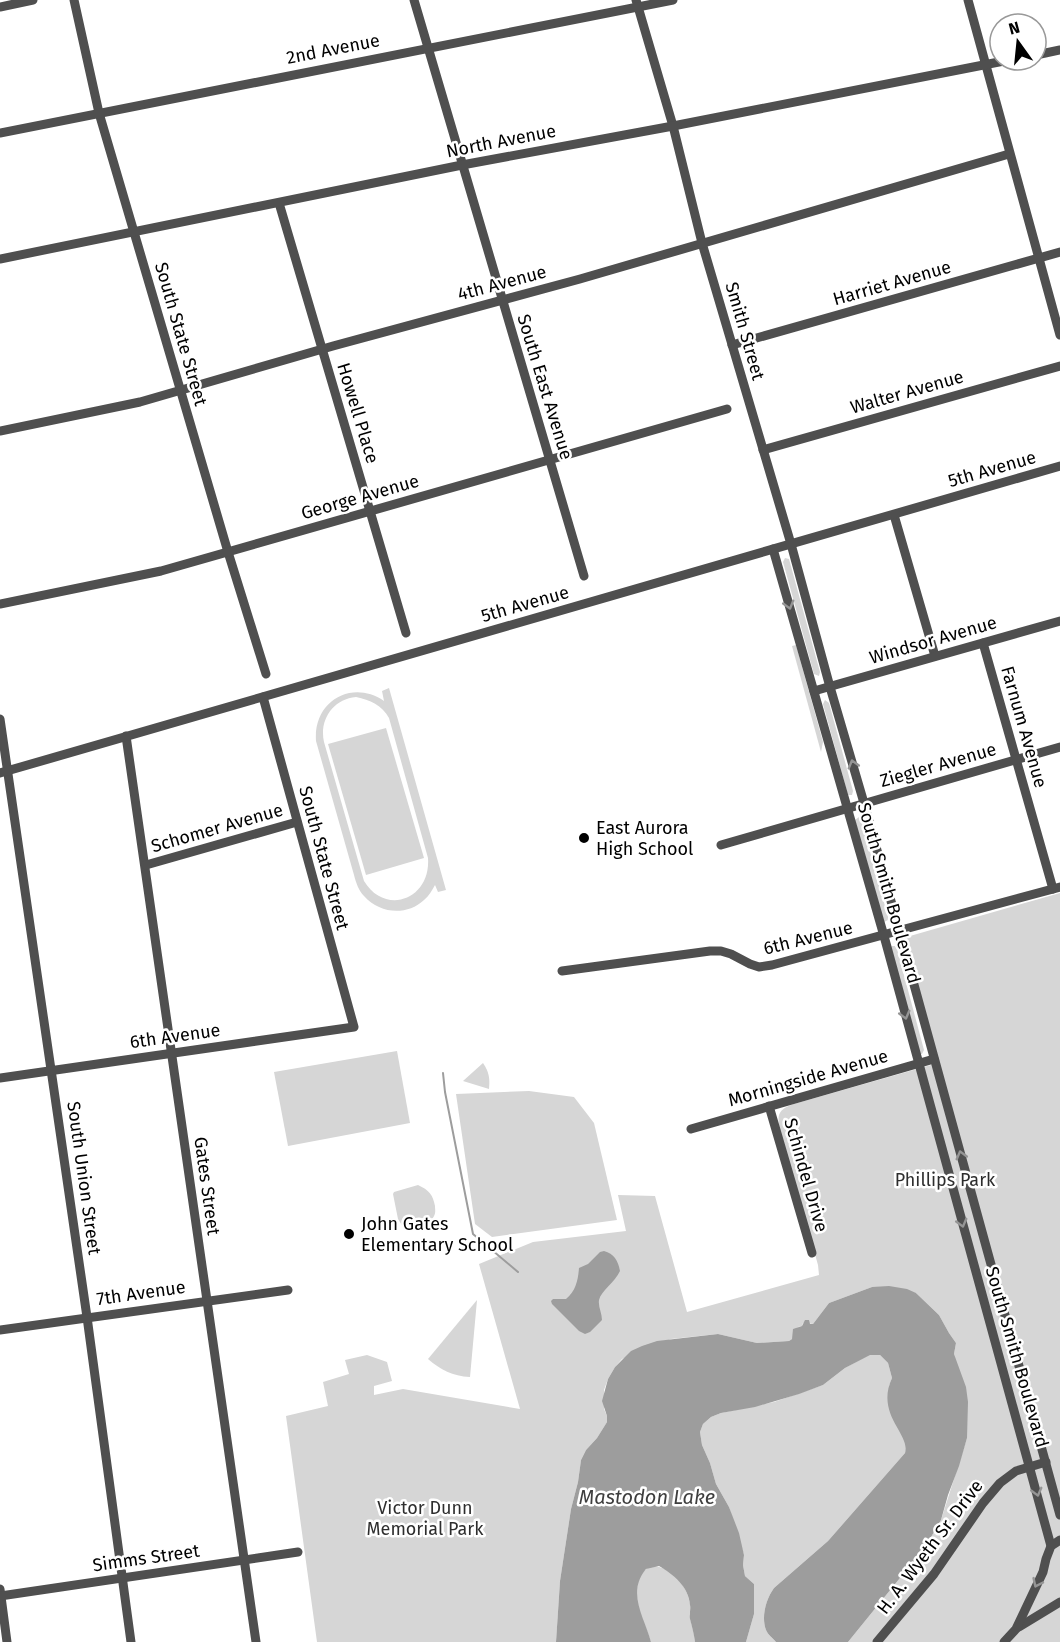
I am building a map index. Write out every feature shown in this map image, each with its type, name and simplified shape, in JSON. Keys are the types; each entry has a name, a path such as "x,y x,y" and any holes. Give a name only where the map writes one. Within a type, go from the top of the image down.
{"street":[{"path":"0,7 33,0"},
{"name":"South State Street","path":"74,0 99,113 266,674"},
{"name":"South East Avenue","path":"414,0 584,576"},
{"name":"2nd Avenue","path":"0,133 428,48 637,3 673,0"},
{"path":"968,0 1060,335"},
{"name":"Smith Street","path":"637,3 673,126 702,243 791,544"},
{"name":"North Avenue","path":"0,259 462,165 988,64"},
{"name":"4th Avenue","path":"0,431 120,407 321,349 580,279 1009,154"},
{"name":"Howell Place","path":"279,203 406,633"},
{"name":"Harriet Avenue","path":"732,345 1060,252"},
{"name":"Walter Avenue","path":"763,450 1060,366"},
{"name":"George Avenue","path":"0,604 161,571 727,409"},
{"name":"5th Avenue","path":"4,772 1060,466"},
{"path":"894,515 935,656"},
{"name":"South Smith Boulevard","path":"791,544 1060,1515"},
{"name":"South Smith Boulevard","path":"773,549 884,936 1051,1546"},
{"name":"Windsor Avenue","path":"814,691 1060,621"},
{"name":"Farnum Avenue","path":"983,643 1016,760 1057,888"},
{"name":"South State Street","path":"263,697 354,1027"},
{"name":"South Union Street","path":"0,719 4,772 52,1071 131,1642"},
{"name":"Gates Street","path":"126,736 256,1642"},
{"name":"Ziegler Avenue","path":"721,844 1060,747"},
{"name":"Schomer Avenue","path":"146,865 297,822"},
{"name":"6th Avenue","path":"562,972 710,951 730,954 759,967 772,965 1057,888"},
{"name":"6th Avenue","path":"0,1078 354,1027"},
{"name":"Morningside Avenue","path":"691,1129 934,1059"},
{"name":"Schindel Drive","path":"769,1106 812,1253"},
{"name":"South Smith Boulevard","path":"969,1247 985,1242"},
{"name":"7th Avenue","path":"0,1330 288,1290"},
{"name":"H. A. Wyeth Sr. Drive","path":"878,1642 934,1574 983,1503 1000,1483 1016,1471 1046,1462"},
{"path":"1016,1629 1043,1572 1051,1546 1060,1540"},
{"name":"Simms Street","path":"0,1594 298,1552"},
{"path":"0,1594 7,1642"},
{"path":"1004,1642 1016,1629 1060,1602"}],"green space":[{"path":"785,558 789,559 820,672 819,676 814,674 783,562"},
{"path":"796,645 823,742 821,752 792,646"},
{"path":"389,688 446,890 438,892 435,885 424,900 402,911 386,909 370,902 359,889 316,741 321,715 337,698 348,693 359,692 384,701 382,691","holes":["356,697 379,706 389,718 428,858 427,872 422,884 415,893 405,898 394,900 383,898 373,892 364,881 324,742 324,726 334,706"]},
{"path":"825,700 829,703 853,791 852,795 848,795 823,704"},
{"path":"386,728 424,858 366,875 328,744"},
{"path":"859,817 888,917 888,920 884,922 855,820"},
{"path":"1060,893 1060,1642 848,1642 920,1556 941,1520 967,1438 954,1354 956,1343 939,1315 916,1293 872,1287 829,1303 813,1324 803,1323 789,1341 757,1343 718,1334 671,1339 622,1359 608,1379 604,1390 607,1422 581,1460 560,1581 556,1642 317,1642 286,1416 328,1406 323,1382 349,1374 345,1360 367,1355 387,1362 392,1381 374,1386 374,1395 403,1389 520,1409 479,1264 533,1242 626,1231 618,1195 655,1196 687,1312 819,1275 781,1135 780,1112 794,1104 938,1063 906,939"},
{"path":"892,946 897,949 924,1050 922,1054 920,1054"},
{"path":"397,1051 410,1123 288,1146 274,1072"},
{"path":"483,1063 489,1075 489,1089 463,1081"},
{"path":"529,1091 574,1097 594,1123 617,1220 492,1237 475,1224 456,1094"},
{"path":"418,1185 432,1196 435,1214 425,1224 405,1230 398,1219 393,1194"},
{"path":"477,1300 470,1377 452,1374 428,1359"},
{"path":"870,1354 880,1355 888,1363 892,1378 889,1386 907,1448 905,1453 828,1541 774,1588 767,1603 764,1620 767,1632 776,1642 746,1642 754,1614 754,1584 745,1576 744,1555 729,1507 716,1484 702,1445 700,1432 703,1424 711,1417 721,1413 774,1402 823,1385 845,1368"},
{"path":"651,1566 671,1573 686,1590 695,1642 651,1642 639,1610 637,1591 639,1579"}],"water":[{"path":"604,1251 615,1258 620,1271 599,1300 602,1320 585,1334 579,1331 551,1301 566,1299 576,1285 579,1268"},
{"name":"Mastodon Lake","path":"889,1286 916,1293 939,1315 956,1343 954,1354 966,1387 968,1402 967,1438 941,1520 920,1556 848,1642 776,1642 766,1630 764,1614 774,1588 828,1541 905,1453 903,1438 890,1413 888,1403 888,1391 892,1378 888,1363 880,1355 870,1355 845,1368 823,1385 755,1407 721,1413 711,1417 703,1424 700,1432 702,1445 716,1484 729,1507 739,1533 744,1555 745,1576 754,1584 754,1614 746,1642 695,1642 687,1592 675,1577 659,1566 646,1569 640,1578 637,1596 651,1642 556,1642 560,1581 581,1460 607,1422 602,1401 608,1379 615,1367 631,1351 657,1341 718,1334 757,1343 789,1341 792,1339 793,1329 802,1326 805,1320 813,1324 829,1303 872,1287"}],"waterway":[{"path":"443,1073 473,1234 518,1272"}],"place":[{"name":"East Aurora High School","path":"584,838"},
{"name":"John Gates Elementary School","path":"349,1234"}],"park label":[{"name":"Phillips Park","path":"945,1180"},
{"name":"Victor Dunn Memorial Park","path":"425,1518"}]}
